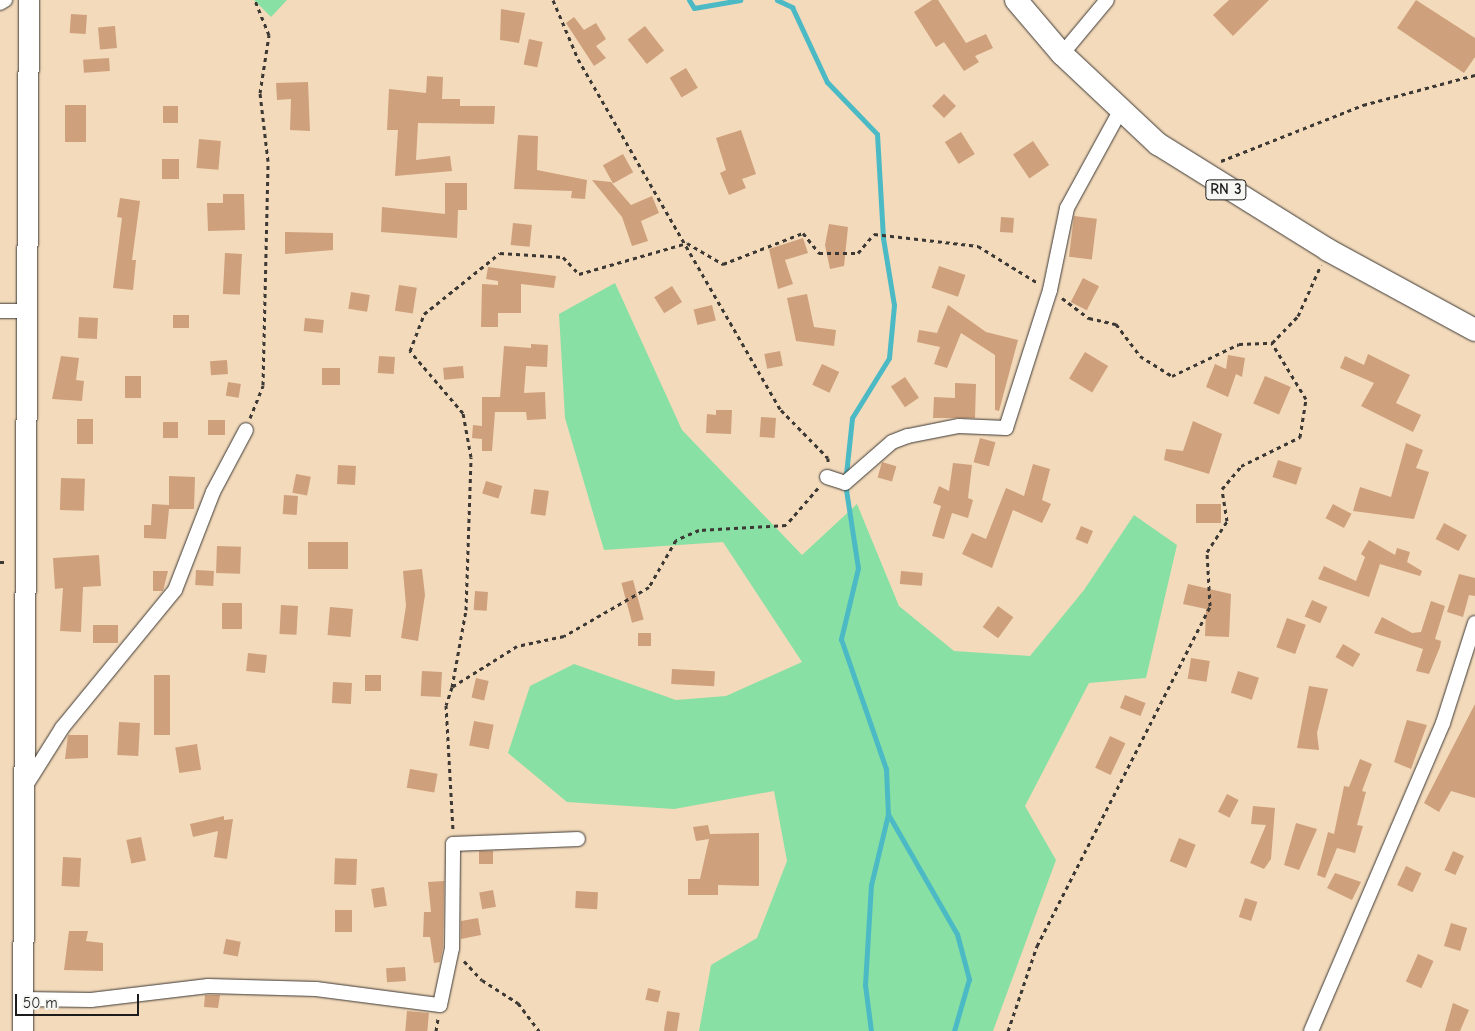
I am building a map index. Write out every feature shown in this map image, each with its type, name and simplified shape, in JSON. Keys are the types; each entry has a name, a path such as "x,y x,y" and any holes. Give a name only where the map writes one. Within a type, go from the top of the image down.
{"main road":[{"path":"23,1031 28,782 25,311 29,0"},
{"name":"RN 3","path":"1016,0 1062,54 1120,112 1199,174 1328,250 1475,330"}],"street":[{"path":"0,3 5,0"},
{"path":"1062,54 1107,0"},
{"path":"827,478 844,484 892,442 908,436 959,426 1006,428 1050,290 1067,208 1120,112"},
{"path":"0,310 25,311"},
{"path":"28,782 62,728 175,590 213,492 246,430"},
{"path":"1311,1031 1443,723 1475,623"},
{"path":"24,998 91,1000 208,986 316,989 440,1005 452,948 453,844 578,839"}],"path":[{"path":"246,430 263,385 268,161 260,93 269,35 255,0"},
{"path":"452,687 517,646 564,636 649,587 676,540 699,530 786,525 827,478 828,458 782,410 687,243 578,59 553,0"},
{"path":"1199,174 1225,158 1364,105 1475,75"},
{"path":"453,844 446,705 452,687 466,610 471,457 463,413 410,351 424,314 500,252 563,257 578,274 687,243 724,264 803,233 819,253 858,253 874,234 978,246 1050,290 1090,318 1116,324 1140,356 1172,376 1239,344 1272,343 1298,316 1328,250"},
{"path":"1008,1031 1037,946 1210,606 1207,552 1227,521 1222,489 1241,466 1300,437 1306,399 1272,343"},
{"path":"452,948 482,980 518,1002 540,1031"}],"green space":[{"path":"254,0 287,0 271,17"},
{"path":"615,283 682,430 802,555 857,504 899,606 954,651 1030,656 1084,590 1134,515 1177,545 1146,678 1089,683 1025,806 1056,860 993,1031 699,1031 711,965 757,938 787,861 774,791 674,809 567,802 508,753 530,686 574,664 676,700 726,696 802,662 723,542 604,550 565,418 559,314"}],"building":[{"path":"932,0 938,0 966,43 986,34 993,48 975,56 979,62 964,71 944,42 936,47 914,12"},
{"path":"1229,0 1269,0 1233,36 1213,15"},
{"path":"1416,0 1475,38 1475,57 1464,73 1397,28"},
{"path":"501,9 525,13 519,43 500,40"},
{"path":"71,14 87,15 86,34 70,33"},
{"path":"574,17 584,30 596,23 606,39 596,46 606,58 594,66 566,23"},
{"path":"115,26 117,48 100,49 98,27"},
{"path":"645,26 664,50 647,64 628,40"},
{"path":"529,39 543,42 537,67 524,64"},
{"path":"109,58 110,71 84,73 83,60"},
{"path":"686,68 698,88 682,98 670,78"},
{"path":"427,76 443,77 442,99 460,99 460,106 495,106 494,124 418,123 416,160 450,156 452,171 395,176 398,130 387,130 389,89 426,93"},
{"path":"308,82 310,131 290,130 291,99 277,100 276,83"},
{"path":"944,94 956,106 944,118 932,106"},
{"path":"65,105 86,105 86,142 65,142"},
{"path":"163,106 178,106 178,123 163,123"},
{"path":"741,130 756,174 742,179 746,188 729,195 720,173 726,170 716,138"},
{"path":"961,132 975,154 959,164 945,142"},
{"path":"518,135 538,136 537,170 587,180 585,199 571,198 572,191 514,189"},
{"path":"199,139 221,141 218,170 196,168"},
{"path":"1033,141 1049,165 1029,178 1013,154"},
{"path":"623,154 633,172 613,184 603,165"},
{"path":"162,159 179,159 179,179 162,179"},
{"path":"592,180 611,182 631,205 652,196 659,213 641,221 648,241 632,246 622,217"},
{"path":"445,183 467,183 467,210 458,210 457,238 381,232 382,207 445,214"},
{"path":"223,194 244,194 245,230 208,231 207,203 223,203"},
{"path":"120,198 140,201 132,260 136,260 133,290 113,288 122,218 117,217"},
{"path":"1074,216 1097,219 1092,259 1069,257"},
{"path":"1001,217 1014,218 1013,233 1000,232"},
{"path":"513,223 532,225 530,247 511,245"},
{"path":"829,224 848,227 844,266 830,269 825,245"},
{"path":"285,232 333,233 333,250 285,254"},
{"path":"803,238 808,253 785,260 793,284 778,289 769,249"},
{"path":"225,253 242,254 240,295 223,294"},
{"path":"939,266 965,275 958,297 932,288"},
{"path":"488,267 556,276 554,288 521,284 521,313 498,313 498,327 481,327 482,284 498,285 498,281 486,279"},
{"path":"1083,278 1099,286 1087,310 1071,302"},
{"path":"399,285 417,288 413,313 395,311"},
{"path":"672,286 682,302 664,313 654,297"},
{"path":"351,292 370,295 367,312 348,309"},
{"path":"807,294 814,327 836,330 834,346 796,341 787,298"},
{"path":"712,305 716,321 697,325 694,310"},
{"path":"948,305 986,332 1018,340 999,411 995,410 995,355 961,333 947,368 934,364 940,347 917,342 919,330 937,333"},
{"path":"173,315 189,315 189,328 173,328"},
{"path":"79,317 98,318 97,339 78,338"},
{"path":"305,318 324,320 323,333 304,331"},
{"path":"531,344 548,345 547,367 526,366 524,393 545,392 546,419 527,420 526,412 495,412 492,451 482,451 482,439 472,438 473,425 482,426 482,397 500,397 504,346 531,348"},
{"path":"780,351 783,366 767,369 764,354"},
{"path":"1085,352 1108,366 1092,392 1069,379"},
{"path":"1368,354 1410,375 1396,403 1421,415 1413,432 1361,406 1374,383 1340,368 1345,356 1364,365"},
{"path":"1228,355 1245,358 1242,377 1236,374 1228,397 1206,387 1215,364 1226,369"},
{"path":"61,356 79,358 76,380 84,381 82,401 52,399"},
{"path":"379,356 395,357 394,374 378,373"},
{"path":"227,360 228,374 211,375 210,361"},
{"path":"822,364 839,372 829,393 812,385"},
{"path":"463,366 464,378 444,380 443,368"},
{"path":"322,368 340,368 340,385 322,385"},
{"path":"125,376 141,376 141,398 125,398"},
{"path":"1265,376 1291,387 1279,415 1253,404"},
{"path":"905,377 919,398 905,407 891,387"},
{"path":"228,382 241,384 239,398 226,396"},
{"path":"955,383 976,384 975,418 933,418 934,397 955,398"},
{"path":"716,410 732,410 731,434 706,433 707,414 716,415"},
{"path":"761,417 776,418 775,438 760,437"},
{"path":"77,419 93,419 93,444 77,444"},
{"path":"208,420 225,420 225,435 208,435"},
{"path":"1193,421 1222,434 1209,474 1164,460 1166,449 1183,451"},
{"path":"163,422 178,422 178,438 163,438"},
{"path":"980,438 995,442 989,466 974,462"},
{"path":"1406,443 1423,450 1416,468 1429,472 1414,519 1353,511 1360,487 1391,497"},
{"path":"1278,460 1302,468 1296,485 1272,477"},
{"path":"882,462 896,466 892,482 878,477"},
{"path":"953,463 972,465 968,498 973,500 968,518 952,513 944,539 932,536 941,506 933,503 939,486 949,491"},
{"path":"1033,464 1050,469 1042,500 1051,504 1042,523 1013,510 992,568 962,554 972,533 986,539 1006,488 1024,496"},
{"path":"338,465 356,466 355,485 337,484"},
{"path":"296,474 311,477 307,496 292,493"},
{"path":"169,476 195,477 194,509 169,509 166,539 144,538 144,525 151,525 152,504 169,505"},
{"path":"61,478 85,479 84,511 60,510"},
{"path":"486,481 502,486 498,498 482,493"},
{"path":"534,489 549,491 545,516 531,514"},
{"path":"284,495 298,496 297,515 283,514"},
{"path":"1196,504 1221,504 1221,523 1196,523"},
{"path":"1333,504 1352,514 1344,528 1325,518"},
{"path":"1444,523 1467,535 1459,551 1436,539"},
{"path":"1081,526 1093,531 1087,544 1076,539"},
{"path":"1369,540 1395,555 1397,548 1410,552 1407,562 1422,571 1420,576 1380,564 1369,597 1318,579 1324,566 1356,581 1365,557 1361,554"},
{"path":"308,542 348,542 348,569 308,569"},
{"path":"217,546 241,547 240,574 216,573"},
{"path":"99,555 101,586 83,587 81,632 60,631 63,588 55,589 53,558"},
{"path":"422,569 425,595 418,641 401,638 406,606 403,571"},
{"path":"196,570 214,571 213,586 195,585"},
{"path":"153,571 168,571 163,591 153,591"},
{"path":"901,571 923,573 922,586 900,584"},
{"path":"1459,574 1475,578 1475,596 1469,595 1463,617 1447,612"},
{"path":"633,580 644,620 632,623 621,583"},
{"path":"1188,584 1231,594 1229,637 1205,636 1206,609 1183,604"},
{"path":"475,591 488,592 487,611 474,610"},
{"path":"1312,600 1328,607 1320,623 1305,616"},
{"path":"1431,601 1445,606 1435,639 1441,641 1440,647 1429,674 1416,671 1423,649 1374,633 1382,617 1412,633 1421,632"},
{"path":"222,603 242,603 242,629 222,629"},
{"path":"281,605 298,606 296,635 279,634"},
{"path":"998,606 1013,617 998,638 983,627"},
{"path":"330,607 353,609 350,637 328,635"},
{"path":"1287,618 1306,625 1295,654 1276,647"},
{"path":"93,625 118,625 118,643 93,643"},
{"path":"638,633 651,633 651,646 638,646"},
{"path":"1343,644 1360,654 1353,667 1336,657"},
{"path":"248,653 267,655 265,673 246,671"},
{"path":"1191,658 1210,661 1206,682 1188,679"},
{"path":"672,669 715,671 714,686 671,684"},
{"path":"422,671 442,672 441,697 421,696"},
{"path":"1238,671 1259,678 1252,700 1231,693"},
{"path":"154,675 170,675 170,735 154,735"},
{"path":"365,675 381,675 381,691 365,691"},
{"path":"476,678 489,681 484,700 472,697"},
{"path":"333,682 352,683 351,704 332,703"},
{"path":"1309,686 1328,689 1317,733 1319,750 1297,748"},
{"path":"1125,695 1146,703 1141,716 1120,708"},
{"path":"1475,704 1475,798 1451,791 1439,812 1424,803"},
{"path":"1407,720 1427,725 1411,769 1394,762"},
{"path":"474,721 494,725 489,749 469,746"},
{"path":"119,722 140,723 138,756 117,755"},
{"path":"68,735 88,735 88,758 65,759"},
{"path":"1110,736 1125,743 1111,775 1095,768"},
{"path":"197,744 201,770 179,773 175,747"},
{"path":"1360,759 1372,764 1362,791 1366,792 1357,825 1363,826 1355,853 1337,848 1325,878 1317,875 1328,832 1334,834 1344,786 1349,787"},
{"path":"410,769 438,774 434,793 407,788"},
{"path":"1227,794 1239,800 1230,818 1218,812"},
{"path":"1253,806 1275,808 1271,859 1264,869 1250,863 1266,825 1251,824"},
{"path":"224,816 224,820 233,819 227,859 214,857 218,831 193,837 190,824"},
{"path":"1296,823 1317,829 1299,870 1284,865"},
{"path":"708,825 710,834 759,833 759,886 718,885 718,895 688,895 688,879 700,879 709,839 696,841 693,827"},
{"path":"141,837 146,860 131,864 126,840"},
{"path":"1179,838 1196,845 1186,868 1170,861"},
{"path":"479,851 493,851 493,864 479,864"},
{"path":"1453,851 1464,856 1455,875 1444,870"},
{"path":"63,857 81,858 79,887 61,886"},
{"path":"335,858 357,859 356,885 334,884"},
{"path":"1406,866 1421,873 1413,892 1397,885"},
{"path":"1335,873 1361,882 1352,900 1327,888"},
{"path":"444,881 443,947 440,962 434,963 430,937 423,937 424,912 431,912 428,882"},
{"path":"384,887 387,906 374,908 371,889"},
{"path":"493,890 496,907 482,909 479,892"},
{"path":"576,891 598,892 597,909 575,908"},
{"path":"1245,898 1257,902 1251,921 1239,917"},
{"path":"335,910 352,910 352,932 335,932"},
{"path":"478,918 481,935 461,939 461,921"},
{"path":"1451,923 1467,928 1460,951 1444,946"},
{"path":"69,931 88,931 86,941 103,943 103,971 64,970"},
{"path":"226,939 241,942 238,957 223,954"},
{"path":"1418,954 1434,961 1421,988 1406,981"},
{"path":"405,967 406,981 387,982 386,968"},
{"path":"648,988 661,991 658,1003 645,1000"},
{"path":"205,995 220,995 218,1008 204,1007"},
{"path":"1453,1003 1469,1010 1460,1031 1445,1031"},
{"path":"407,1011 429,1013 427,1031 405,1031"},
{"path":"667,1011 680,1013 677,1031 664,1031"}],"waterway":[{"path":"689,0 694,8 740,0"},
{"path":"777,0 792,7 827,82 877,134 883,238 894,305 889,358 852,418 845,483 858,568 841,639 886,769 888,814 957,934 969,979 954,1031"},
{"path":"871,1031 865,985 871,885 888,814"}]}
